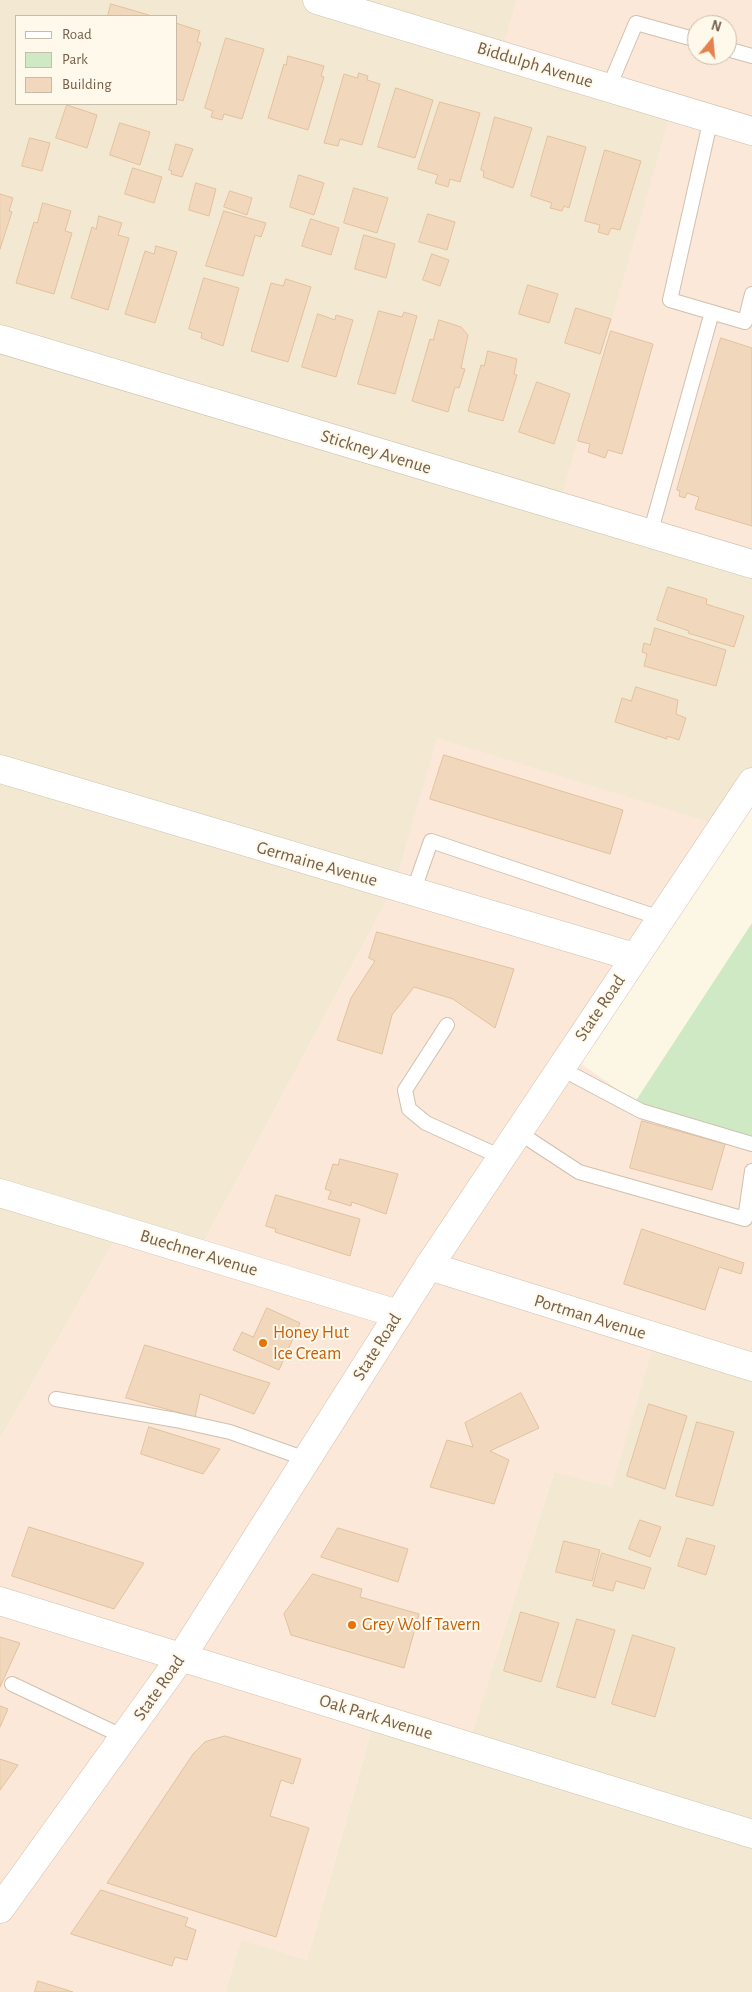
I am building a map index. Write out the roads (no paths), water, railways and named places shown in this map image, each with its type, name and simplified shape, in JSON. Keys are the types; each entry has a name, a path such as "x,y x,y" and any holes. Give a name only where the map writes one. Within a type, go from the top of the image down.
{"street":[{"name":"Biddulph Avenue","path":"317,0 752,131"},
{"name":"Stickney Avenue","path":"0,339 752,564"},
{"name":"Germaine Avenue","path":"0,769 634,957"},
{"name":"State Road","path":"0,1909 182,1656 428,1266 752,782"},
{"name":"Buechner Avenue","path":"0,1192 398,1314"},
{"name":"Portman Avenue","path":"428,1266 752,1367"},
{"name":"Oak Park Avenue","path":"0,1601 752,1834"}],"lane":[{"path":"609,87 636,23 687,37"},
{"path":"737,52 752,56"},
{"path":"711,118 670,300 745,322 752,294"},
{"path":"650,534 712,312"},
{"path":"413,892 430,841 660,918"},
{"path":"447,1025 405,1090 408,1109 426,1123 501,1157"},
{"path":"560,1068 641,1111 752,1144"},
{"path":"518,1132 579,1172 745,1219 752,1171"},
{"path":"56,1399 151,1415 230,1432 306,1459"},
{"path":"12,1684 124,1737"}],"place":[{"name":"Honey Hut Ice Cream","path":"263,1343"},
{"name":"Grey Wolf Tavern","path":"352,1625"}]}
